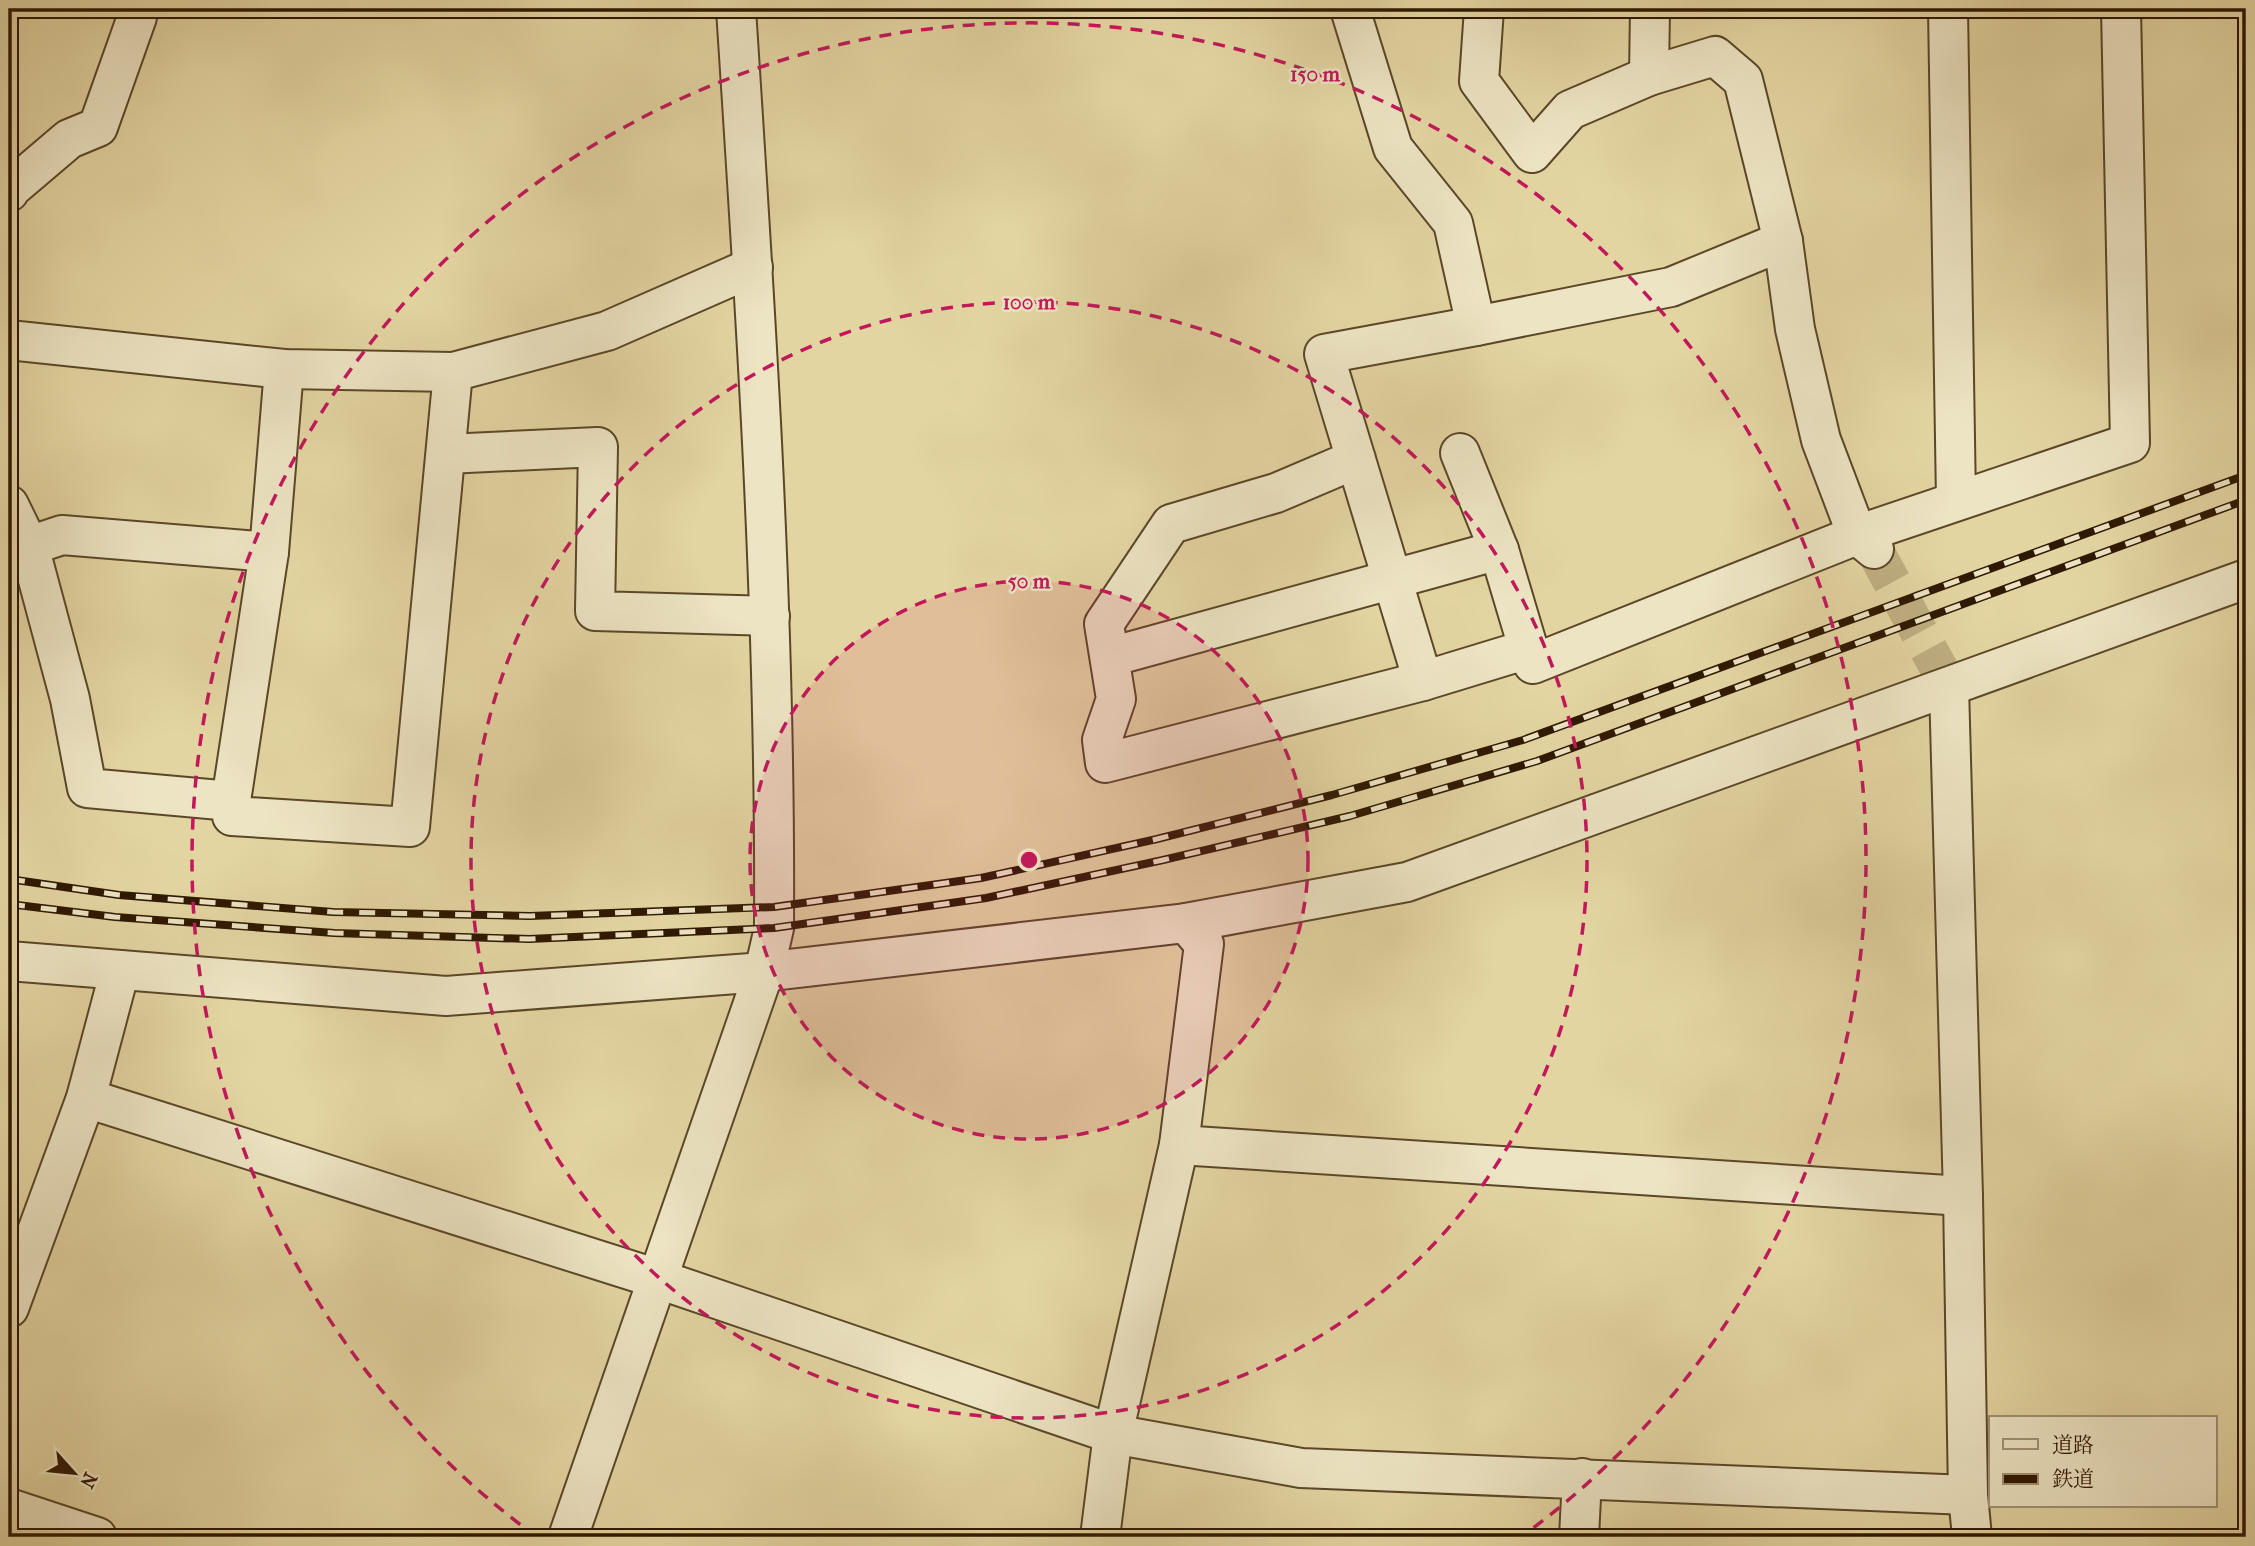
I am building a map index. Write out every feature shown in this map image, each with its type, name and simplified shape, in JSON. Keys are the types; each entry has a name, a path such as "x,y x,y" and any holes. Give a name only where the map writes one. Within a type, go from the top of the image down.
{"street":[{"path":"9,190 69,139 98,127 137,17 136,9"},
{"path":"568,1537 764,972 774,928 770,616 753,267 736,9"},
{"path":"1350,9 1394,148 1453,223 1476,326"},
{"path":"1484,9 1479,82 1532,153 1570,110 1649,76 1714,56 1742,80 1783,241 1795,329 1821,440 1865,542"},
{"path":"1649,76 1650,9"},
{"path":"1948,9 1956,500"},
{"path":"1460,453 1499,550 1533,664 1865,542 1956,500 2130,443 2121,9"},
{"path":"1423,681 1324,354 1671,287 1783,241"},
{"path":"9,340 284,369 453,372 607,331 753,267"},
{"path":"284,369 269,552 231,801 232,816 410,827 453,372"},
{"path":"446,454 598,447 595,611 770,616"},
{"path":"1356,459 1276,493 1171,524 1104,624 1116,699 1102,740 1105,764 1423,681 1528,649"},
{"path":"9,505 29,546 70,699 87,788 231,801"},
{"path":"29,546 62,535 269,552"},
{"path":"1110,657 1499,550"},
{"path":"9,961 446,996 764,972 1186,923 1407,882 2246,579"},
{"path":"1949,687 1968,1495 1972,1537"},
{"path":"1100,1537 1113,1434 1179,1145 1205,944 1186,923"},
{"path":"9,1308 86,1098 120,970"},
{"path":"86,1098 658,1279 1113,1434 1301,1468 1968,1495"},
{"path":"1179,1145 1963,1196"},
{"path":"1579,1537 1582,1479"},
{"path":"9,1508 97,1537"}],"tunnel":[{"path":"1874,549 1949,687"}],"railway":[{"path":"9,879 119,895 333,912 530,916 774,907 981,878 1157,839 1332,795 1523,740 2246,475"},
{"path":"9,904 115,917 334,933 529,939 774,928 986,898 1350,816 1537,761 2246,500"}]}
